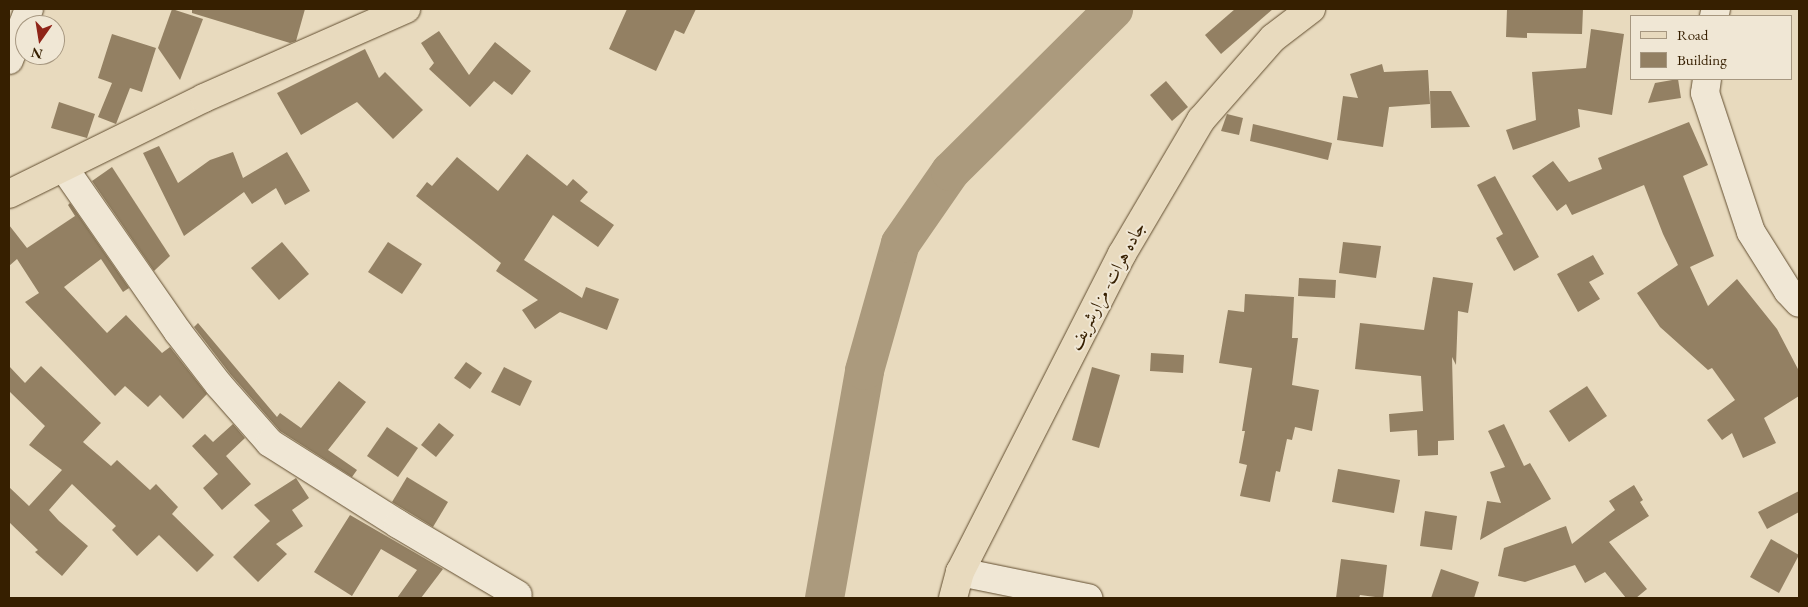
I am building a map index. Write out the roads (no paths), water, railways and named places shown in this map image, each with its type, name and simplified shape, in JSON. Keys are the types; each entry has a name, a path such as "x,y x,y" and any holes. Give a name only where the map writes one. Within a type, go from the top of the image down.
{"main road":[{"path":"16,191 204,98 406,9"},
{"name":"جاده هرات- مزارشریف","path":"953,598 960,572 1122,254 1201,120 1273,38 1311,9"}],"street":[{"path":"9,60 29,9"},
{"path":"1707,80 1705,93 1751,232 1788,291 1799,303"},
{"path":"64,168 178,332 219,384 270,443 398,524 518,595"},
{"path":"960,572 1088,598"}],"waterway":[{"path":"824,598 864,370 900,243 950,171 1113,9"}]}
